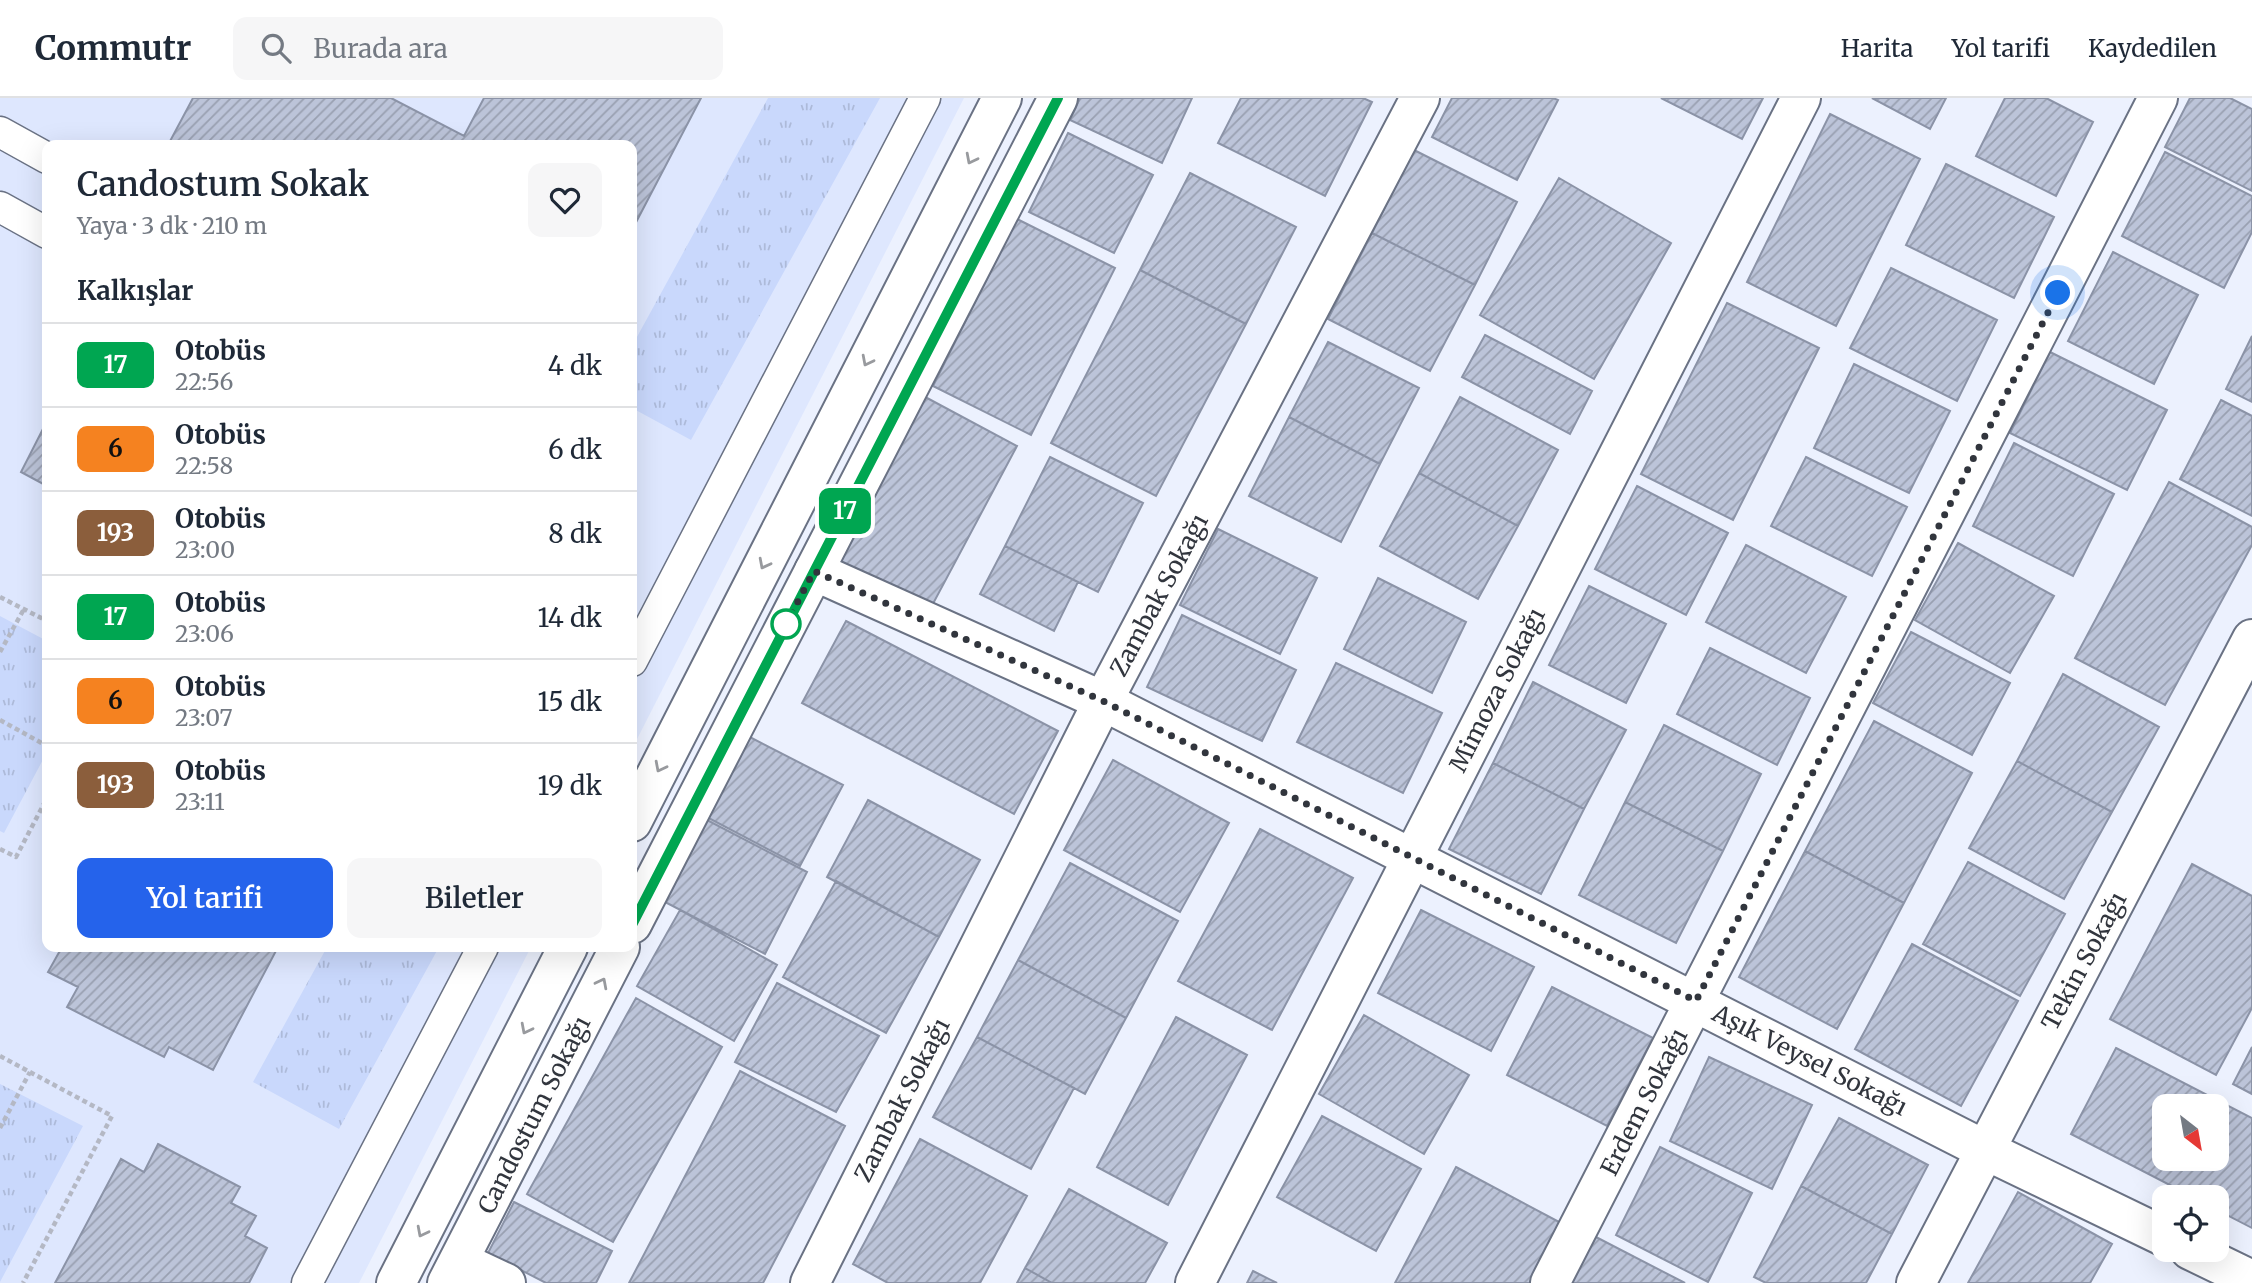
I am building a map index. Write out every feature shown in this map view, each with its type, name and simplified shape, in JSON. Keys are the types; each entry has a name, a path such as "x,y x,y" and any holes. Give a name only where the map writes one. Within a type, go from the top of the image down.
{"street":[{"path":"637,812 1002,98"},
{"path":"637,915 1058,98"},
{"name":"Zambak Sokağı","path":"810,1283 1103,701 1420,98"},
{"name":"Mimoza Sokağı","path":"1195,1283 1801,98"},
{"name":"Erdem Sokağı","path":"1550,1283 2158,98"},
{"name":"Aşık Veysel Sokağı","path":"814,571 1103,701 1985,1150 2152,1231"},
{"name":"Tekin Sokağı","path":"1916,1283 2247,663"},
{"path":"396,1283 565,952"},
{"name":"Candostum Sokağı","path":"453,1272 617,952"},
{"path":"2215,1262 2252,1280"},
{"path":"453,1272 506,1283"}],"lane":[{"path":"637,651 925,98"},
{"path":"0,132 42,155"},
{"path":"0,208 42,230"},
{"path":"307,1283 480,952"}],"path":[{"path":"0,597 42,618"},
{"path":"0,652 24,609"},
{"path":"0,720 42,743"},
{"path":"0,849 16,857 42,808"},
{"path":"0,1056 112,1116 23,1283"},
{"path":"0,1128 30,1072"}],"shaded area":[{"path":"0,98 964,98 637,739 637,140 42,140 42,952 528,952 359,1283 0,1283"}],"green space":[{"path":"768,98 880,98 691,440 637,411 637,337"},
{"path":"0,616 42,638 42,761 4,833 0,831"},
{"path":"324,952 436,952 339,1129 253,1082"},
{"path":"0,1084 83,1126 0,1282"}],"building":[{"path":"193,98 391,98 464,136 484,98 701,98 637,220 637,140 171,140"},
{"path":"1080,98 1192,98 1162,163 1070,120"},
{"path":"1241,98 1363,98 1372,102 1325,196 1218,143"},
{"path":"1452,98 1558,100 1517,180 1432,137"},
{"path":"1661,98 1763,98 1742,139"},
{"path":"1872,98 1946,98 1930,129"},
{"path":"2005,98 2046,98 2093,122 2056,196 1976,156"},
{"path":"2190,98 2230,98 2252,109 2252,191 2165,147"},
{"path":"1830,114 1920,159 1836,326 1747,282"},
{"path":"1068,133 1153,175 1114,253 1029,212"},
{"path":"1414,150 1517,202 1475,285 1372,233"},
{"path":"2165,152 2252,196 2252,232 2224,288 2122,236"},
{"path":"1946,164 2054,217 2014,298 1906,245"},
{"path":"1190,173 1296,227 1246,324 1140,270"},
{"path":"1559,178 1671,243 1594,379 1480,315"},
{"path":"1017,219 1115,268 1031,435 933,386"},
{"path":"1372,233 1475,285 1430,371 1328,319"},
{"path":"2113,252 2198,295 2154,384 2068,341"},
{"path":"1891,268 1997,320 1957,401 1850,348"},
{"path":"1140,270 1246,324 1156,496 1051,443"},
{"path":"1727,303 1819,348 1733,520 1641,474"},
{"path":"1485,335 1592,391 1570,434 1462,377"},
{"path":"2252,336 2252,402 2226,389"},
{"path":"1328,342 1419,388 1380,464 1289,417"},
{"path":"2050,352 2167,410 2127,490 2010,433"},
{"path":"1854,364 1950,411 1909,493 1814,448"},
{"path":"914,391 1017,446 927,615 822,559"},
{"path":"1460,397 1558,450 1518,526 1419,473"},
{"path":"2221,400 2252,416 2252,516 2180,479"},
{"path":"1289,417 1380,464 1341,542 1249,496"},
{"path":"42,431 42,483 21,472"},
{"path":"2014,443 2114,494 2073,576 1973,526"},
{"path":"1050,457 1143,503 1098,592 1005,546"},
{"path":"1806,457 1907,507 1872,576 1771,526"},
{"path":"1419,473 1518,526 1478,599 1380,546"},
{"path":"2169,482 2252,527 2252,545 2165,705 2075,658"},
{"path":"1637,486 1728,533 1686,615 1595,569"},
{"path":"1218,529 1317,578 1280,654 1180,605"},
{"path":"1958,543 2054,596 2010,673 1915,620"},
{"path":"1746,545 1846,597 1806,673 1706,622"},
{"path":"1005,546 1078,582 1054,631 980,594"},
{"path":"1378,578 1466,622 1432,693 1344,649"},
{"path":"1589,586 1666,624 1626,703 1549,665"},
{"path":"1182,615 1296,670 1262,741 1147,687"},
{"path":"846,621 1058,731 1014,814 802,703"},
{"path":"1911,632 2010,683 1972,755 1873,703"},
{"path":"1710,648 1810,698 1777,765 1677,714"},
{"path":"1336,663 1442,713 1403,793 1297,742"},
{"path":"2063,674 2159,727 2112,812 2017,761"},
{"path":"1533,682 1626,730 1584,809 1493,763"},
{"path":"1874,721 1972,773 1904,903 1805,851"},
{"path":"1664,725 1761,774 1723,851 1625,802"},
{"path":"742,733 843,785 800,866 699,813"},
{"path":"1113,760 1229,823 1180,912 1064,850"},
{"path":"2017,761 2112,812 2064,899 1969,848"},
{"path":"1493,763 1584,809 1541,894 1449,849"},
{"path":"868,800 980,860 939,937 827,877"},
{"path":"1625,802 1723,851 1676,943 1579,895"},
{"path":"707,820 807,872 765,954 665,902"},
{"path":"1260,829 1353,878 1272,1030 1178,981"},
{"path":"1805,851 1904,903 1837,1029 1739,977"},
{"path":"1968,862 2065,914 2020,996 1923,944"},
{"path":"1070,863 1178,921 1126,1018 1018,960"},
{"path":"2192,864 2252,896 2252,1008 2216,1075 2110,1019"},
{"path":"836,881 939,937 886,1033 783,977"},
{"path":"680,910 777,965 734,1041 637,986"},
{"path":"1421,910 1534,967 1491,1051 1378,993"},
{"path":"1912,944 2018,1001 1961,1106 1855,1049"},
{"path":"59,952 275,952 213,1070 169,1047 164,1057 67,1007 78,987 48,972"},
{"path":"1018,960 1126,1018 1085,1094 977,1037"},
{"path":"777,983 879,1036 836,1112 735,1062"},
{"path":"1552,987 1653,1038 1607,1126 1507,1075"},
{"path":"636,998 722,1047 613,1242 527,1194"},
{"path":"1364,1015 1469,1075 1424,1154 1319,1094"},
{"path":"1176,1017 1247,1055 1168,1205 1097,1167"},
{"path":"977,1037 1074,1088 1031,1169 933,1117"},
{"path":"2252,1047 2252,1094 2233,1084"},
{"path":"2116,1048 2205,1094 2152,1094 2152,1171 2230,1171 2230,1107 2252,1118 2252,1228 2229,1216 2229,1185 2170,1185 2071,1134"},
{"path":"1709,1057 1812,1105 1772,1189 1670,1141"},
{"path":"740,1071 845,1126 763,1283 629,1283"},
{"path":"1322,1116 1421,1169 1376,1251 1277,1197"},
{"path":"1839,1118 1928,1165 1892,1234 1801,1186"},
{"path":"920,1139 1027,1196 980,1283 888,1283 853,1264"},
{"path":"158,1144 240,1187 231,1203 256,1216 245,1236 267,1248 249,1283 55,1283 121,1159 144,1172"},
{"path":"1660,1147 1752,1193 1708,1282 1616,1235"},
{"path":"1456,1167 1561,1223 1530,1283 1395,1283"},
{"path":"1801,1186 1892,1234 1866,1283 1766,1283 1754,1277"},
{"path":"1069,1189 1167,1243 1145,1283 1052,1283 1025,1268"},
{"path":"2018,1192 2112,1244 2090,1283 1968,1283"},
{"path":"514,1202 612,1251 596,1283 546,1283 488,1253"},
{"path":"1594,1236 1685,1283 1570,1283"},
{"path":"1025,1268 1052,1283 1017,1283"},
{"path":"1253,1271 1277,1283 1247,1283"}],"bus line":[{"name":"17","path":"637,915 1058,98"}],"route":[{"path":"786,624 814,571 1103,701 1696,1001 2058,293"}]}
